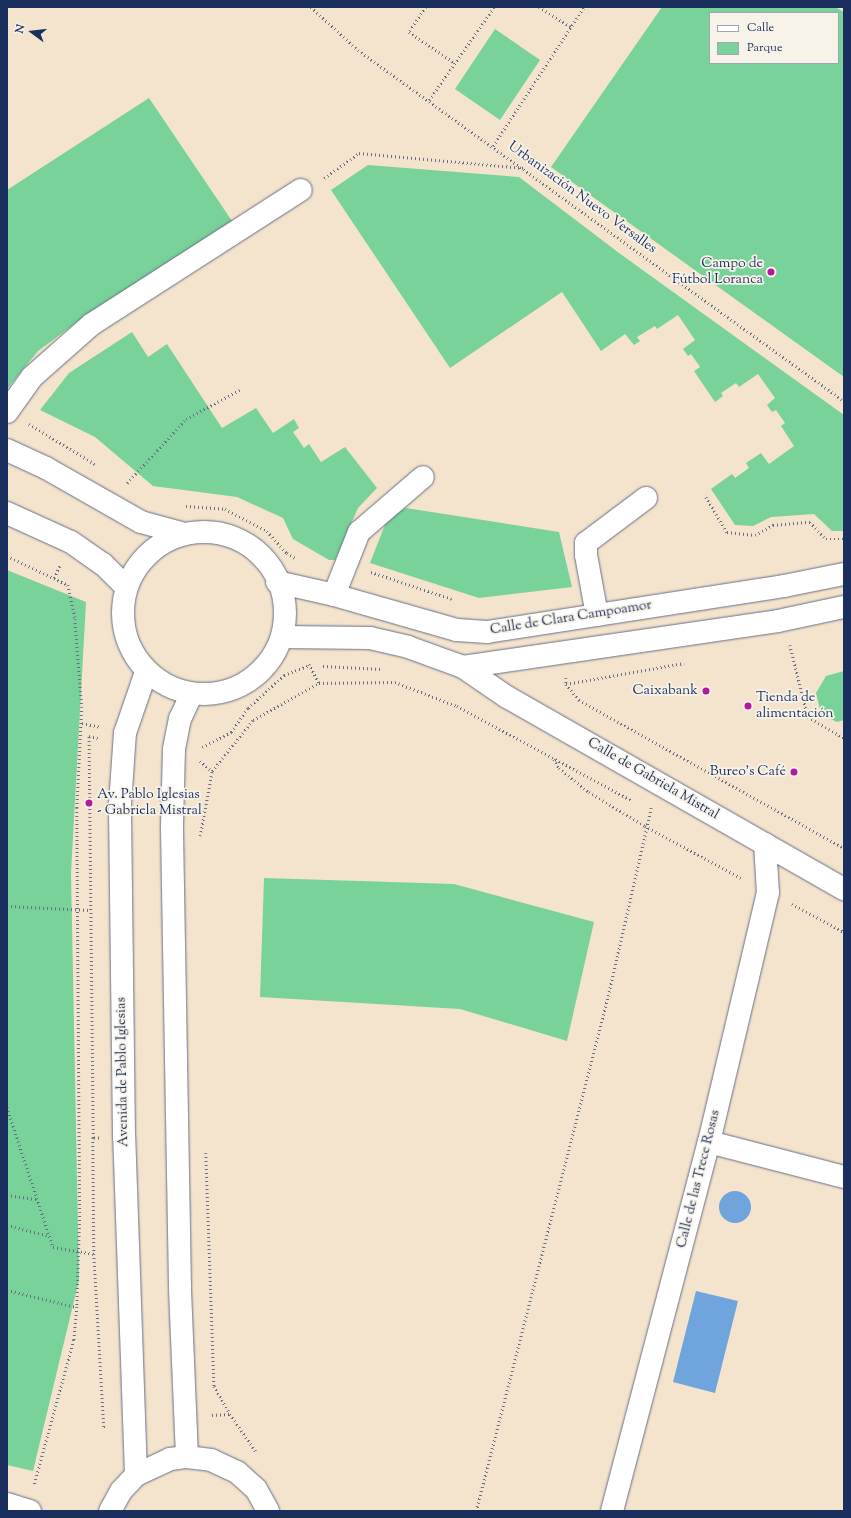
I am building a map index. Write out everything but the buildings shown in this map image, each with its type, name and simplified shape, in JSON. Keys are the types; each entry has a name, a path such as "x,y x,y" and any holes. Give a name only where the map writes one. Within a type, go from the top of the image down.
{"main road":[{"path":"7,412 32,377 92,324 301,190"},
{"path":"7,450 46,468 141,522 181,533 217,531 243,540 266,557 284,602 282,637 264,670 240,688 191,695 175,691 146,672 136,660 124,633 126,586 139,564 155,546 181,533"},
{"path":"334,595 359,532 423,477"},
{"path":"597,615 586,555 586,543 646,498"},
{"path":"7,513 71,542 103,564 126,586"},
{"name":"Calle de Clara Campoamor","path":"277,582 334,595 457,630 487,632 844,574"},
{"path":"282,637 370,638 408,647 463,667 778,622 844,607"},
{"name":"Calle de Gabriela Mistral","path":"463,667 507,697 844,889"},
{"name":"Avenida de Pablo Iglesias","path":"136,1475 124,1137 120,804 125,733 146,672"},
{"path":"187,1457 180,1288 172,833 175,744 180,719 191,695"},
{"name":"Calle de las Trece Rosas","path":"612,1511 709,1142 768,893 765,844"},
{"path":"709,1142 844,1177"},
{"path":"110,1511 121,1491 136,1475 170,1459 187,1457 211,1460 237,1472 256,1489 268,1511"}],"path":[{"name":"Urbanización Nuevo Versalles","path":"311,7 358,50 524,168 844,401"},
{"path":"426,7 409,32 455,63"},
{"path":"429,100 494,7"},
{"path":"539,7 571,27"},
{"path":"493,146 584,7"},
{"path":"324,178 359,152 524,168"},
{"path":"127,484 186,419 241,389"},
{"path":"706,497 727,532 755,535 773,524 810,522 826,539 844,539"},
{"path":"7,556 68,585 74,619 82,723 77,808 79,1251 77,1307 74,1340 49,1437 21,1508"},
{"path":"790,645 808,717 844,738"},
{"path":"563,653 566,684 579,700 844,848"},
{"path":"175,744 201,747 231,732 248,708 284,675 309,665 391,670"},
{"path":"200,843 212,771 253,720 319,683 395,682 457,706 637,803"},
{"path":"82,723 125,733"},
{"path":"548,751 559,768 589,792 645,826 768,893 844,932"},
{"path":"476,1511 608,996 645,826 659,783"},
{"path":"644,807 650,811"},
{"path":"7,906 89,910"},
{"path":"7,1107 52,1246 94,1254"},
{"path":"206,1151 214,1386 230,1414"},
{"path":"7,1195 37,1199"},
{"path":"7,1226 49,1236"},
{"path":"7,1290 77,1307"}],"green space":[{"name":"Campo de Fútbol Loranca","path":"662,7 835,7 844,12 844,377 551,167"},
{"path":"495,29 540,60 500,120 455,89"},
{"path":"149,98 232,221 88,314 38,351 7,389 7,190"},
{"path":"368,165 519,177 619,253 844,415 844,531 832,531 814,514 771,517 753,526 735,525 711,489 732,474 735,478 749,468 746,463 761,453 769,464 794,446 781,426 785,423 776,410 772,412 767,405 775,398 758,374 739,387 736,383 721,393 723,396 715,402 694,371 700,367 691,354 688,356 683,349 695,340 678,315 657,329 655,326 637,337 640,341 634,345 625,334 601,351 562,292 450,368 331,190"},
{"path":"132,332 148,357 167,344 222,428 256,408 273,433 294,419 299,428 293,432 304,448 309,444 321,462 345,447 377,488 358,508 335,560 329,560 293,539 283,518 237,497 153,486 95,437 40,410 69,373"},
{"path":"406,508 559,532 572,587 479,598 370,563 388,517"},
{"path":"7,570 86,602 71,873 79,1280 33,1471 7,1465"},
{"path":"844,671 844,720 837,722 821,714 816,693 826,676"},
{"path":"264,878 454,884 594,922 567,1041 460,1009 260,997"}],"water":[{"path":"732,1191 738,1191 748,1198 751,1207 750,1213 744,1220 738,1223 732,1223 722,1216 719,1210 719,1204 726,1194"},
{"path":"696,1291 738,1301 715,1393 673,1382"}],"place":[{"name":"Campo de Fútbol Loranca","path":"771,272"},
{"name":"Caixabank","path":"706,691"},
{"name":"Tienda de alimentación","path":"748,706"},
{"name":"Bureo's Café","path":"794,772"},
{"name":"Av. Pablo Iglesias - Gabriela Mistral","path":"89,803"}]}
